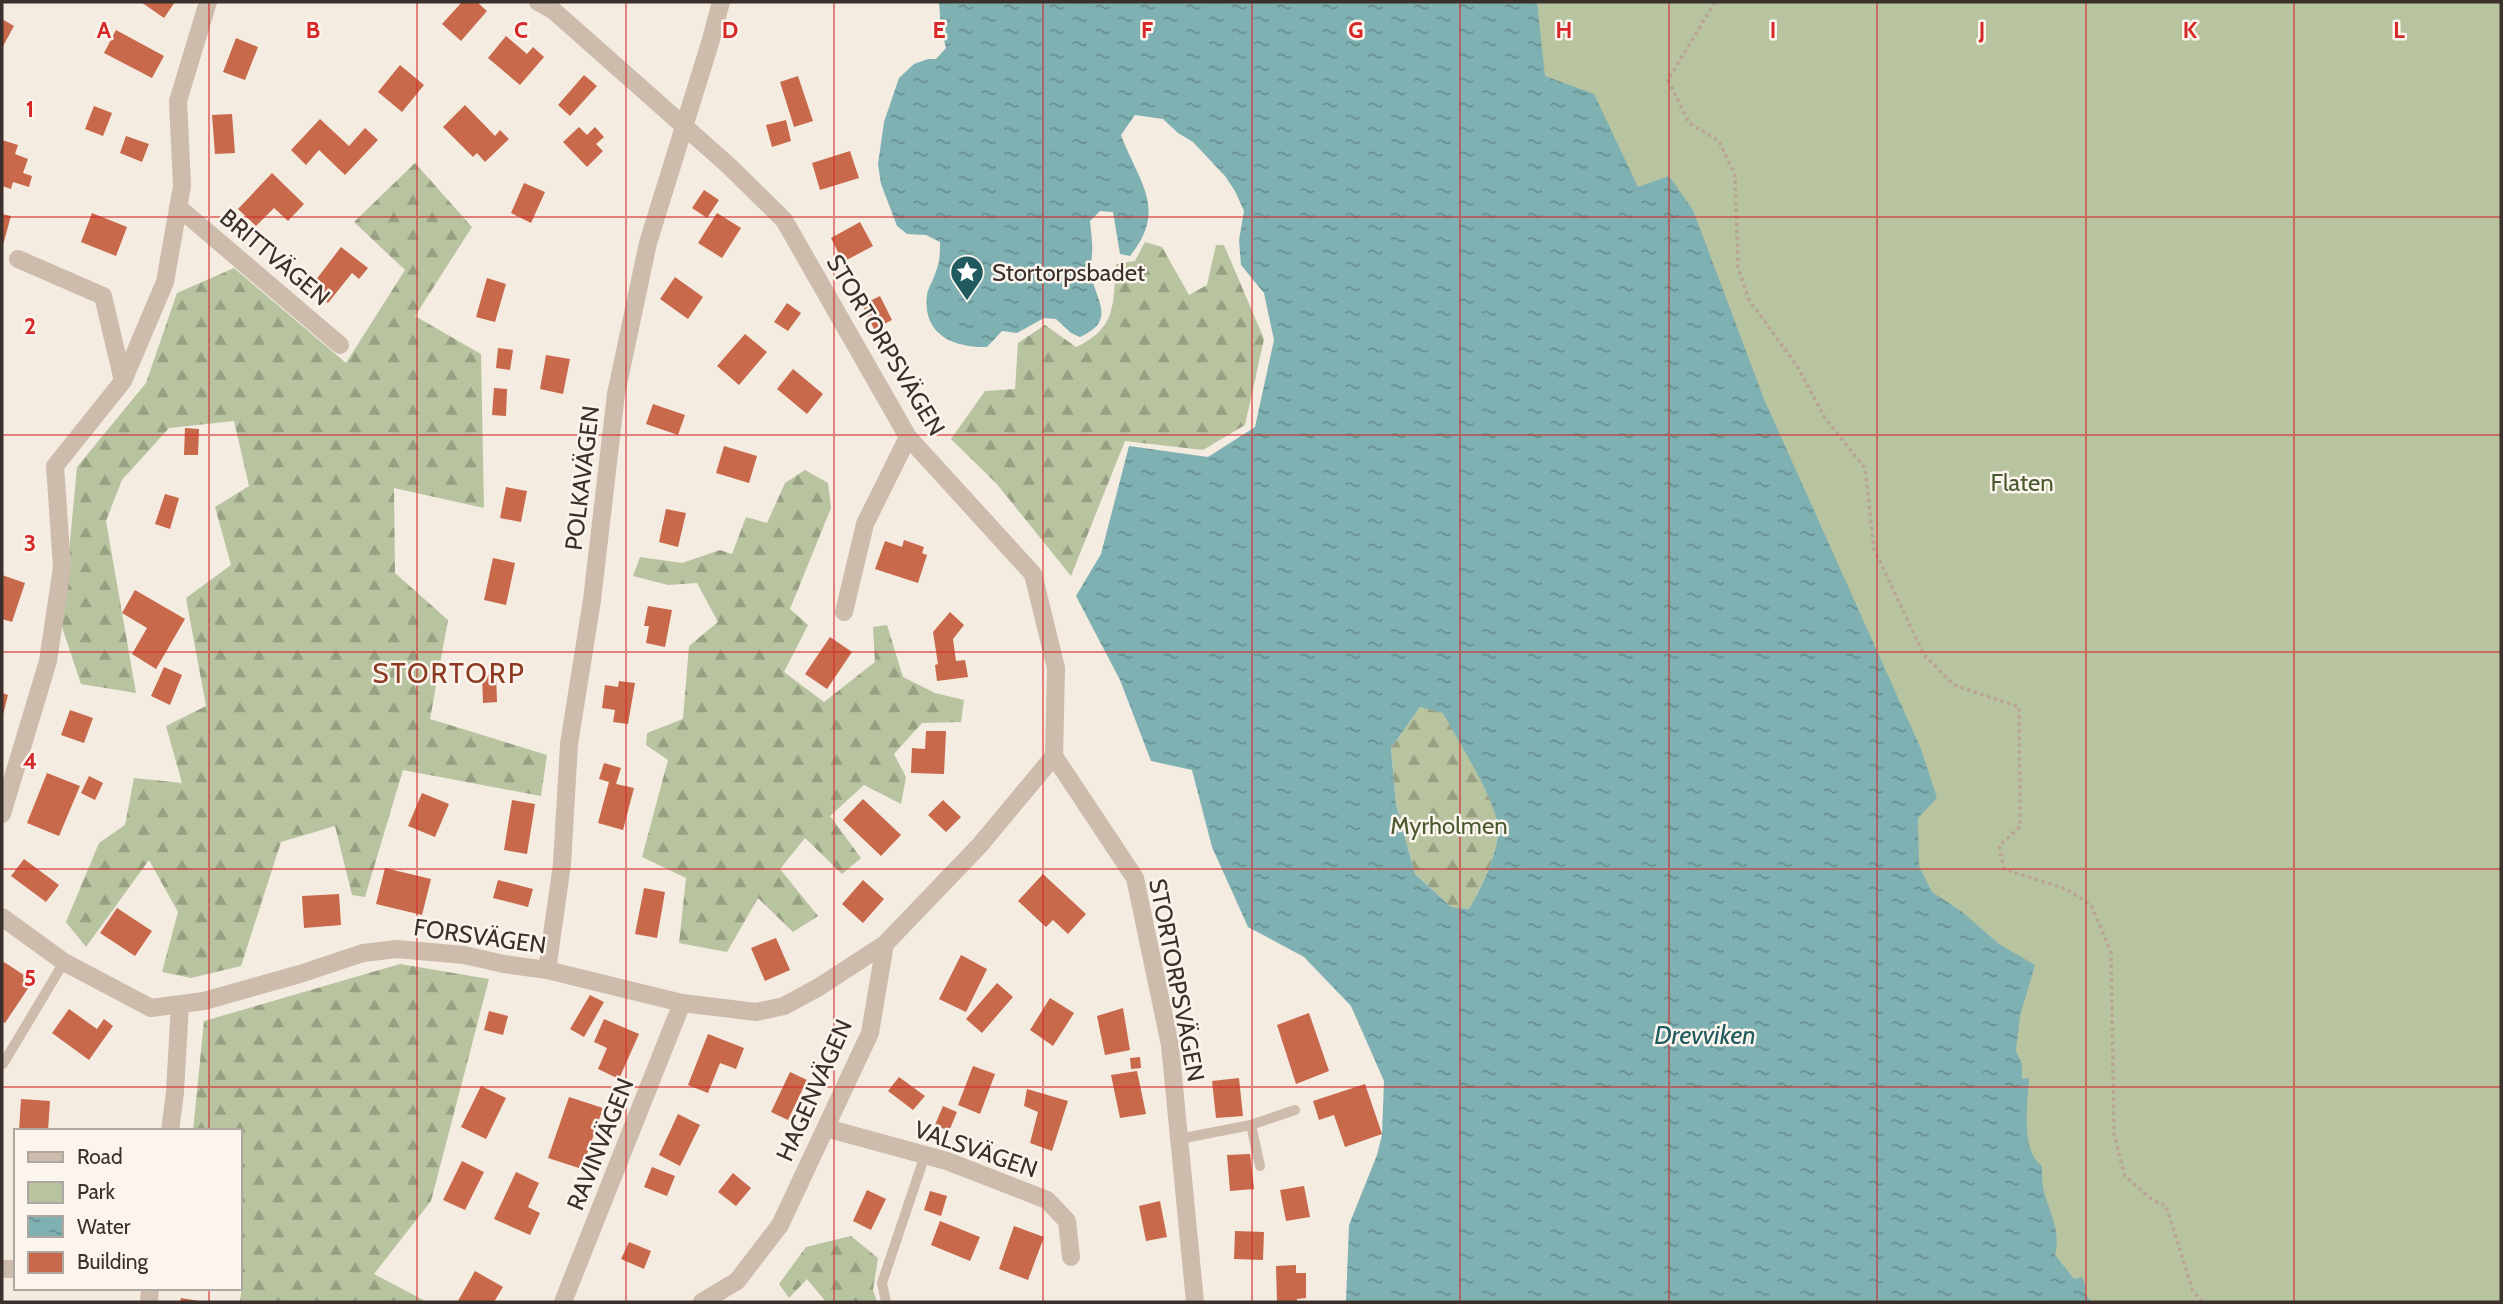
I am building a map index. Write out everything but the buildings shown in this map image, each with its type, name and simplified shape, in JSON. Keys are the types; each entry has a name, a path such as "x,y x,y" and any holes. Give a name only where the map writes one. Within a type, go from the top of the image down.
{"street":[{"path":"2,814 49,652 62,567 55,466 123,381 165,282 183,186 178,101 208,2"},
{"name":"STORTORPSVÄGEN","path":"538,2 554,11 728,165 783,220 908,437 1033,575 1056,668 1054,756 1135,878 1170,1045 1195,1302"},
{"name":"POLKAVÄGEN","path":"547,970 562,864 569,744 592,600 617,394 648,243 682,126 710,43 720,2"},
{"name":"BRITTVÄGEN","path":"177,207 340,345"},
{"path":"18,259 103,296 123,381"},
{"path":"844,612 864,524 908,437"},
{"path":"885,944 980,845 1054,756"},
{"name":"FORSVÄGEN","path":"2,917 64,962 151,1008 204,1001 363,953 397,948 464,955 547,970 682,1003 756,1012 784,1006 820,987 885,944"},
{"name":"HAGENVÄGEN","path":"702,1302 737,1281 780,1224 870,1033 885,944"},
{"name":"RAVINVÄGEN","path":"564,1302 682,1003"},
{"path":"170,1129 180,1004"},
{"name":"VALSVÄGEN","path":"825,1128 947,1161 1046,1200 1067,1221 1071,1257"}],"lane":[{"path":"3,1064 64,962"},
{"path":"1179,1139 1251,1125 1295,1110"},
{"path":"1251,1125 1260,1166"},
{"path":"886,1302 882,1283 925,1155"}],"path":[{"path":"1715,2 1668,80 1689,123 1719,141 1735,175 1738,267 1749,300 1797,366 1825,418 1866,468 1874,549 1924,655 1954,685 2019,707 2020,827 1999,846 2004,869 2066,889 2091,905 2111,952 2114,1134 2125,1176 2151,1199 2166,1206 2193,1290 2202,1302"}],"green space":[{"name":"Flaten","path":"1355,2 2501,2 2501,1302 1791,1302"},
{"path":"415,163 472,227 415,316 481,354 484,508 394,488 395,573 448,620 430,719 547,755 541,796 403,770 365,897 352,895 335,826 281,842 241,966 191,978 162,972 178,912 149,860 86,947 66,922 99,843 125,825 134,778 182,783 166,726 206,706 186,598 231,565 215,507 249,486 234,421 169,428 122,480 106,521 136,693 81,684 62,627 77,467 146,383 177,293 234,268 346,363 405,270 354,222"},
{"path":"1145,242 1162,247 1189,295 1207,285 1216,245 1224,245 1264,339 1245,425 1203,450 1125,441 1071,576 996,483 951,439 985,391 1015,389 1018,343 1045,325 1076,347 1099,332 1106,323 1113,303 1116,264 1135,261"},
{"path":"805,470 828,483 831,508 790,609 808,625 784,672 824,702 875,662 873,627 887,625 903,677 935,693 964,700 961,722 922,723 894,754 906,777 901,804 864,785 830,816 861,858 842,874 805,838 780,869 818,916 793,932 758,898 727,952 679,943 686,878 642,857 668,760 646,745 647,733 683,719 689,646 718,622 697,583 668,585 633,576 640,557 682,563 720,550 732,554 746,517 767,523 785,483"},
{"name":"Myrholmen","path":"1420,707 1443,712 1486,790 1497,822 1498,834 1491,864 1469,909 1451,907 1415,874 1396,804 1391,748"},
{"path":"400,964 489,979 431,1201 374,1274 427,1302 240,1302 242,1129 193,1129 204,1021"},
{"path":"851,1236 878,1258 873,1290 877,1302 826,1302 807,1279 789,1298 779,1284 806,1247"}],"water":[{"name":"Drevviken","path":"939,2 1537,2 1545,76 1594,94 1638,187 1669,176 1693,210 1764,399 1921,749 1937,798 1918,818 1919,866 1932,892 1961,911 1999,944 2035,965 2020,1016 2016,1051 2022,1064 2022,1079 2029,1078 2028,1138 2035,1159 2042,1166 2044,1192 2056,1232 2055,1255 2074,1279 2082,1277 2086,1287 2085,1294 2092,1302 1346,1302 1349,1225 1377,1155 1382,1135 1384,1081 1351,1006 1304,957 1248,927 1212,847 1192,770 1151,761 1120,680 1076,596 1101,554 1129,446 1208,457 1255,427 1274,340 1264,293 1241,265 1239,240 1244,211 1225,176 1193,142 1163,119 1135,115 1121,135 1142,182 1149,210 1147,224 1130,256 1120,254 1113,212 1100,211 1090,221 1090,271 1101,309 1098,324 1080,337 1071,333 1056,319 1044,318 1017,333 1002,331 987,347 963,345 942,336 929,320 927,308 928,292 939,262 940,242 926,235 907,234 897,226 881,184 878,164 884,122 899,78 914,64 936,59 946,48","holes":["1420,707 1443,713 1486,790 1497,822 1498,834 1491,864 1469,909 1451,907 1415,874 1396,804 1391,748"]}],"place":[{"name":"Stortorpsbadet","path":"967,302"}],"district":[{"name":"STORTORP","path":"449,673"}]}
